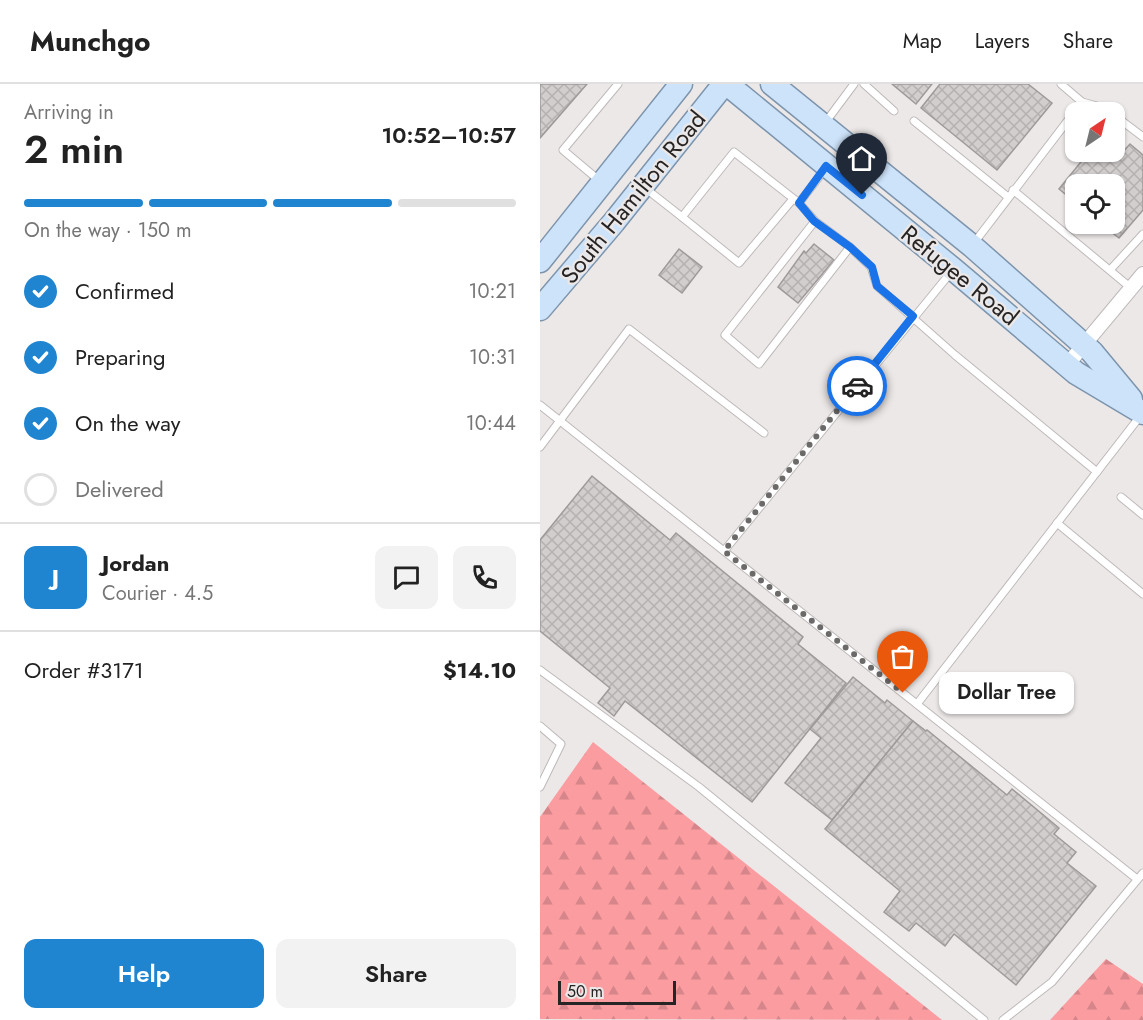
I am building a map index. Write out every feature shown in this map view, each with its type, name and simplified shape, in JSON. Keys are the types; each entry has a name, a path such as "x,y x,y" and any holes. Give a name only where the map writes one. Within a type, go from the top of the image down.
{"main road":[{"name":"South Hamilton Road","path":"540,261 681,84"},
{"name":"South Hamilton Road","path":"540,309 726,84"},
{"name":"Refugee Road","path":"726,84 953,269 1076,373 1143,413"},
{"name":"Refugee Road","path":"772,84 972,246 1084,345 1143,413"}],"street":[{"path":"1067,364 1143,274"}],"lane":[{"path":"601,182 563,150 618,84"},
{"path":"823,126 854,84"},
{"path":"864,84 894,111"},
{"path":"1061,84 1082,102"},
{"path":"914,121 1008,197"},
{"path":"972,246 1065,124"},
{"path":"1125,124 1143,136"},
{"path":"682,217 734,152 796,201 814,221 850,247 872,267 877,286 1097,472"},
{"path":"643,186 739,263 826,166"},
{"path":"1013,190 1131,288"},
{"path":"814,221 724,335 759,364 850,247"},
{"path":"1110,270 1143,234"},
{"path":"724,551 953,269"},
{"path":"540,447 629,329 764,433"},
{"path":"540,405 1137,879"},
{"path":"917,704 1143,413"},
{"path":"1121,497 1143,516"},
{"path":"1057,523 1143,594"},
{"path":"540,670 699,787 984,1020"},
{"path":"540,726 561,744 540,787"},
{"path":"1003,1020 1052,982 1143,873"}],"green space":[{"path":"593,742 942,1020 540,1019 540,817"},
{"path":"1106,959 1143,984 1143,1020 1050,1020"}],"building":[{"path":"540,84 587,84 540,138"},
{"path":"892,84 932,84 916,104"},
{"path":"940,84 1028,84 1052,103 997,170 921,108"},
{"path":"1130,144 1143,155 1143,210 1125,231 1125,174 1071,174 1081,162 1125,162 1125,150"},
{"path":"1065,182 1065,194 1059,189"},
{"path":"814,244 834,260 798,303 778,287 804,251 806,253"},
{"path":"679,249 702,267 682,293 659,275"},
{"path":"592,476 670,540 676,533 803,637 798,644 846,683 752,802 625,701 614,716 598,703 610,688 540,631 540,540"},
{"path":"853,677 885,703 887,700 913,721 832,820 785,783 821,738 810,729"},
{"path":"913,721 1007,795 1012,789 1059,828 1054,834 1076,852 1067,863 1096,886 1016,985 954,934 945,946 916,923 909,931 884,912 900,891 825,829"}],"way so far":[{"path":"857,386 724,551 903,693"}],"place":[{"name":"Dollar Tree","path":"903,693"}],"route":[{"path":"857,386 913,316 877,286 872,267 850,247 814,221 799,203 826,166 862,195"}]}
